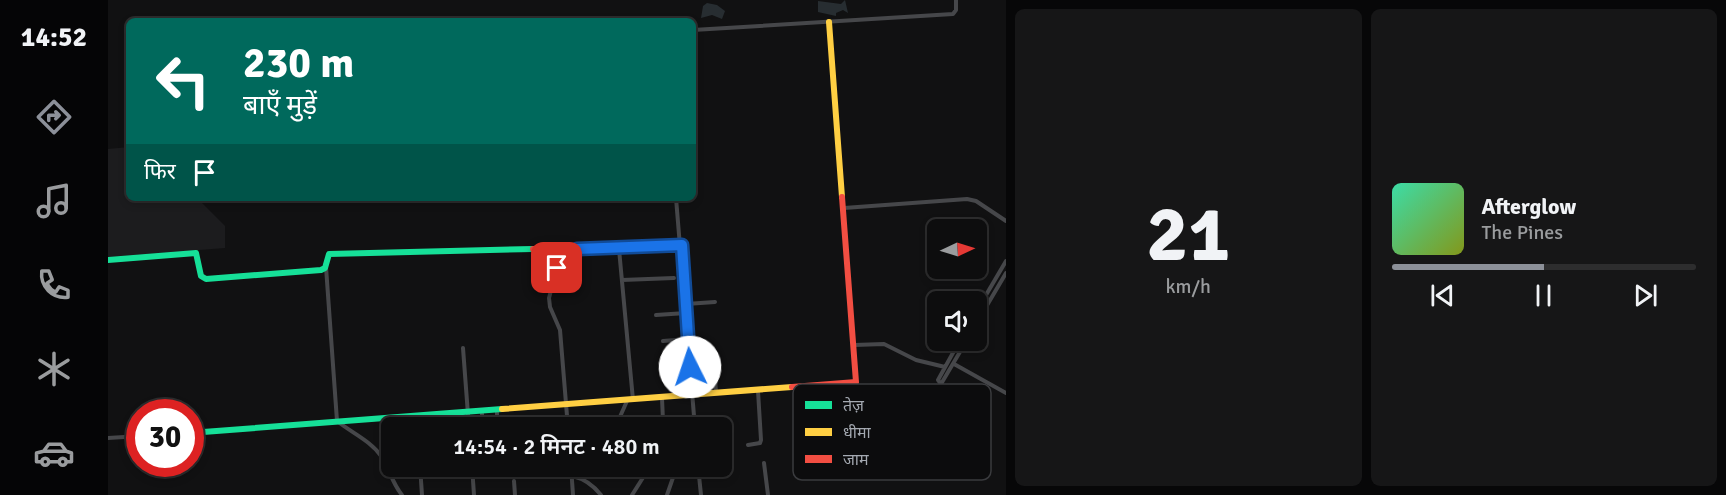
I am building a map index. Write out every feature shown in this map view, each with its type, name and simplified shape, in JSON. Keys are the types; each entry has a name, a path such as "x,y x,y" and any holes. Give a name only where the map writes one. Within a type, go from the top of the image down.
{"street":[{"path":"696,30 954,14 956,0"},
{"path":"829,22 857,377 854,383 842,384"},
{"path":"844,208 966,199 976,201 1006,221"},
{"path":"676,201 682,245 694,417"},
{"path":"337,422 326,267 329,254 619,249 682,245"},
{"path":"567,417 560,330 550,307 549,298 557,268 577,249"},
{"path":"619,249 630,401 621,417"},
{"path":"108,260 196,253 201,276 205,279 321,270 326,267"},
{"path":"987,293 1006,261"},
{"path":"987,305 1006,273"},
{"path":"622,280 674,278"},
{"path":"686,304 715,302"},
{"path":"656,315 686,313"},
{"path":"663,341 688,339"},
{"path":"854,345 884,344 907,357 945,367"},
{"path":"463,348 468,417"},
{"path":"954,351 938,381 941,384 961,351"},
{"path":"714,361 716,393"},
{"path":"954,364 990,384"},
{"path":"666,373 690,370"},
{"path":"991,385 1006,393"},
{"path":"204,432 793,388"},
{"path":"748,445 761,440 758,391"},
{"path":"662,398 663,417"},
{"path":"497,410 497,417"},
{"path":"482,411 482,417"},
{"path":"337,422 368,442 380,454 393,484 402,495"},
{"path":"108,438 126,437"},
{"path":"764,463 768,495"},
{"path":"421,477 422,495"},
{"path":"473,477 474,495"},
{"path":"572,477 573,495"},
{"path":"577,477 588,481 601,495"},
{"path":"641,495 634,495 643,477"},
{"path":"667,495 673,477"},
{"path":"699,477 701,495"},
{"path":"514,481 515,495"}],"shaded area":[{"path":"845,0 848,13 843,10 836,13 836,16 818,12 818,1 841,4"},
{"path":"707,3 717,5 725,11 722,19 712,15 701,18 703,6"},
{"path":"126,147 126,201 200,201 225,226 225,248 108,257 108,149"}],"traffic: fast":[{"path":"108,260 196,253 201,276 206,279 321,270 325,268 329,254 533,249"},
{"path":"204,432 502,409"}],"traffic: slow":[{"path":"829,22 842,197"},
{"path":"502,409 792,387"}],"traffic: jam":[{"path":"830,384 856,382 842,197"},
{"path":"533,249 682,245"}],"route":[{"path":"557,268 577,249 682,245 690,367"}]}
